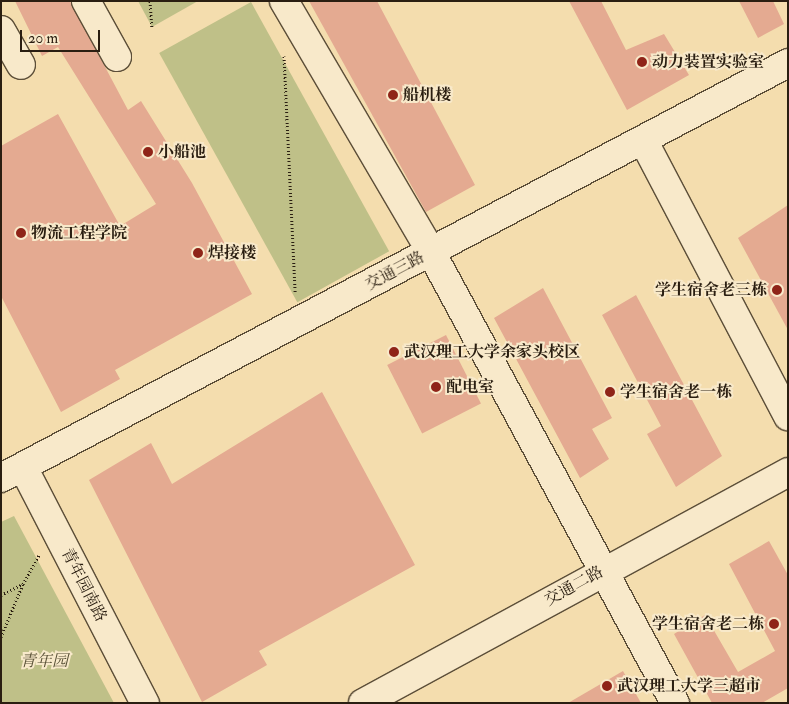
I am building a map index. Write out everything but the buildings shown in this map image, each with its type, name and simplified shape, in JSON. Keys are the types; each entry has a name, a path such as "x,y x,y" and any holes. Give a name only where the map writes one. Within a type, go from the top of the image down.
{"lane":[{"path":"86,1 117,57"},
{"path":"284,1 431,252 675,703"},
{"path":"1,30 21,66"},
{"name":"交通三路","path":"12,473 788,63"},
{"path":"644,140 788,416"},
{"name":"交通二路","path":"363,703 602,571 788,472"},
{"name":"青年园南路","path":"12,473 55,529 145,703"}],"path":[{"path":"150,1 152,27"},
{"path":"284,50 296,323"},
{"path":"1,637 22,584 55,529"},
{"path":"1,595 22,584"}],"green space":[{"path":"138,1 198,1 152,27"},
{"path":"251,2 389,251 297,302 159,53"},
{"name":"青年园","path":"14,516 114,703 1,703 1,522"}],"place":[{"name":"动力装置实验室","path":"642,62"},
{"name":"船机楼","path":"393,95"},
{"name":"小船池","path":"148,152"},
{"name":"物流工程学院","path":"21,233"},
{"name":"焊接楼","path":"198,253"},
{"name":"学生宿舍老三栋","path":"777,290"},
{"name":"武汉理工大学余家头校区","path":"394,352"},
{"name":"配电室","path":"436,387"},
{"name":"学生宿舍老一栋","path":"610,392"},
{"name":"学生宿舍老二栋","path":"774,624"},
{"name":"武汉理工大学三超市","path":"607,686"}]}
